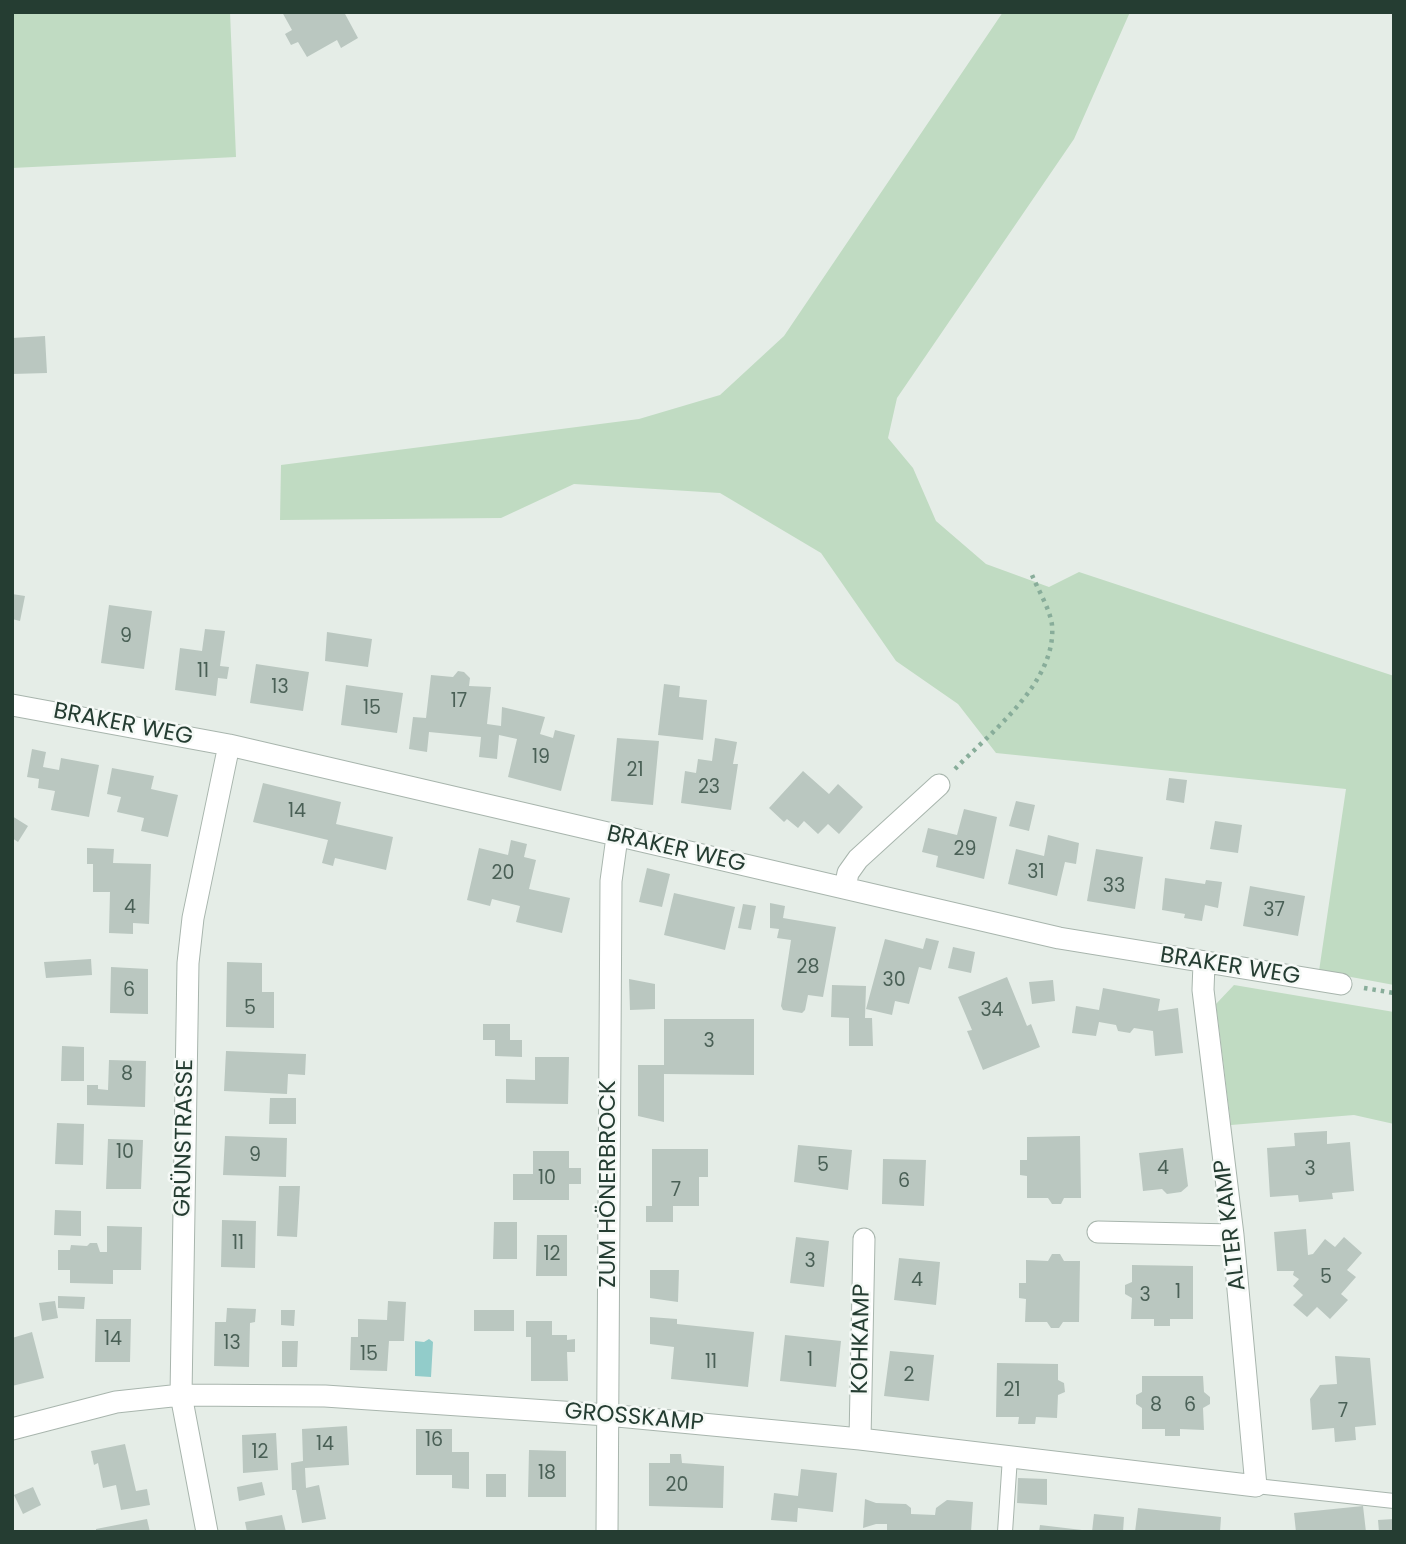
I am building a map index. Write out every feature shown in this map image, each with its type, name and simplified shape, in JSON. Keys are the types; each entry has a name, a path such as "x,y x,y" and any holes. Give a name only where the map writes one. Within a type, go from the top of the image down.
{"street":[{"name":"BRAKER WEG","path":"12,705 229,745 1059,938 1341,984"},
{"name":"GRÜNSTRASSE","path":"207,1532 181,1395 188,963 193,918 229,745"},
{"path":"845,888 848,873 858,859 939,785"},
{"name":"ZUM HÖNERBROCK","path":"607,1532 611,881 617,837"},
{"name":"ALTER KAMP","path":"1204,963 1203,990 1234,1235 1256,1486"},
{"path":"1098,1232 1234,1235"},
{"name":"KOHKAMP","path":"860,1439 864,1240"},
{"name":"GROSSKAMP","path":"12,1429 116,1402 181,1395 326,1396 607,1415 860,1439 1256,1486"}],"lane":[{"path":"1005,1532 1010,1457"},
{"path":"1256,1486 1394,1502"}],"path":[{"path":"939,785 1034,687 1050,654 1052,623 1032,575"}],"green space":[{"path":"12,12 230,12 236,157 12,168"},
{"path":"1003,12 1130,12 1074,139 897,398 888,438 913,468 936,521 986,564 1049,587 1079,572 1394,676 1394,985 1319,971 1346,789 996,753 958,704 896,661 821,553 720,493 574,484 501,518 280,520 281,465 639,419 720,395 784,336"},
{"path":"1234,985 1394,1012 1394,1124 1354,1115 1231,1125 1216,1004"}],"water":[{"path":"429,1339 433,1342 431,1377 415,1376 415,1341 424,1342"}],"building":[{"path":"282,12 344,12 358,38 341,48 337,40 307,57 298,42 291,45 285,34 292,30"},
{"path":"45,336 47,373 12,374 12,338"},
{"path":"12,594 25,596 20,621 12,619"},
{"path":"109,605 152,611 144,669 101,663"},
{"path":"205,629 225,631 220,666 229,667 227,679 218,678 216,696 175,690 180,648 202,651"},
{"path":"327,632 372,639 368,667 325,661"},
{"path":"256,664 309,672 303,711 250,703"},
{"path":"458,671 464,672 470,678 469,686 491,687 487,724 501,726 502,707 545,717 540,734 553,738 555,730 575,735 561,791 508,777 517,739 499,735 497,759 479,757 481,737 429,732 427,752 409,749 413,717 426,718 431,675 453,677"},
{"path":"664,684 680,686 679,697 707,700 703,740 658,735"},
{"path":"346,685 403,693 397,733 341,725"},
{"path":"617,738 659,741 653,805 611,801"},
{"path":"715,738 737,742 733,764 738,764 731,810 681,803 685,771 696,773 698,759 712,761"},
{"path":"32,749 46,752 43,767 59,770 61,758 99,765 89,817 51,810 55,791 38,788 39,779 27,777"},
{"path":"112,768 154,776 151,789 178,795 168,837 141,831 144,818 117,812 121,797 107,794"},
{"path":"803,771 829,794 838,784 863,807 839,834 828,824 818,834 804,821 798,828 787,819 784,822 769,808"},
{"path":"1169,778 1187,780 1184,803 1166,800"},
{"path":"263,783 341,802 336,824 393,837 386,870 335,858 333,866 322,863 328,840 253,822"},
{"path":"1016,801 1035,805 1029,831 1009,826"},
{"path":"964,809 997,817 984,879 936,867 938,856 922,852 928,828 957,835"},
{"path":"12,816 28,826 18,842 12,838"},
{"path":"1215,821 1242,825 1238,853 1210,849"},
{"path":"1048,835 1079,843 1076,864 1065,862 1057,896 1008,884 1016,849 1044,856"},
{"path":"511,840 527,844 524,857 536,860 529,889 570,898 562,933 516,922 520,906 492,899 490,906 467,900 479,848 508,855"},
{"path":"87,848 114,849 113,863 151,864 149,924 133,923 133,934 109,933 110,892 93,892 93,864 87,864"},
{"path":"1096,849 1143,857 1135,909 1087,901"},
{"path":"647,868 670,874 662,907 639,902"},
{"path":"1165,878 1205,884 1206,880 1222,882 1218,908 1205,905 1202,921 1184,918 1185,914 1162,910"},
{"path":"1250,886 1305,896 1298,936 1243,926"},
{"path":"674,893 735,907 725,950 664,935"},
{"path":"770,903 785,906 783,918 836,927 823,997 808,995 802,1013 783,1010 781,1006 791,940 777,938 779,929 770,928"},
{"path":"743,904 756,906 751,930 738,928"},
{"path":"926,938 939,941 931,970 919,967 909,1004 895,1001 892,1015 866,1009 885,939 923,949"},
{"path":"953,947 975,952 971,973 948,968"},
{"path":"91,959 92,975 46,978 44,962"},
{"path":"227,962 262,963 262,992 274,992 274,1028 226,1027"},
{"path":"111,967 148,969 148,1014 110,1013"},
{"path":"1007,977 1027,1026 1031,1024 1040,1047 983,1070 967,1031 972,1030 958,997"},
{"path":"629,979 655,984 655,1009 630,1010"},
{"path":"1053,980 1055,1001 1032,1004 1029,982"},
{"path":"832,985 866,986 865,1018 872,1018 873,1046 849,1046 849,1018 831,1017"},
{"path":"1103,988 1160,999 1158,1011 1178,1008 1183,1053 1155,1056 1153,1031 1134,1028 1130,1033 1118,1031 1116,1025 1099,1022 1096,1036 1072,1033 1076,1006 1099,1010"},
{"path":"664,1019 754,1019 754,1075 664,1074 664,1122 638,1116 638,1065 664,1065"},
{"path":"483,1024 510,1024 510,1040 522,1040 522,1057 495,1056 495,1040 483,1040"},
{"path":"62,1046 84,1047 84,1081 61,1081"},
{"path":"226,1051 306,1054 305,1075 288,1074 287,1094 224,1091"},
{"path":"535,1057 569,1057 568,1104 506,1103 506,1079 535,1080"},
{"path":"109,1060 146,1061 145,1107 87,1105 87,1085 98,1085 98,1089 108,1090"},
{"path":"270,1098 296,1098 296,1124 269,1124"},
{"path":"57,1123 84,1124 83,1165 55,1164"},
{"path":"1327,1131 1327,1144 1350,1142 1354,1191 1332,1193 1333,1199 1299,1202 1298,1195 1270,1197 1267,1148 1295,1146 1294,1133"},
{"path":"225,1136 287,1138 286,1177 223,1175"},
{"path":"1080,1136 1081,1198 1064,1198 1061,1204 1052,1204 1048,1198 1027,1198 1027,1176 1020,1175 1020,1160 1027,1160 1027,1137"},
{"path":"108,1139 143,1140 141,1189 106,1189"},
{"path":"798,1145 852,1150 848,1190 794,1182"},
{"path":"1183,1148 1188,1186 1181,1192 1167,1194 1162,1189 1143,1191 1139,1153"},
{"path":"652,1149 708,1149 708,1177 699,1177 699,1206 673,1206 673,1222 646,1222 646,1206 652,1206"},
{"path":"533,1151 569,1151 569,1168 581,1168 581,1184 569,1184 569,1200 513,1200 513,1174 533,1174"},
{"path":"883,1159 926,1160 924,1206 882,1204"},
{"path":"279,1186 300,1186 297,1237 277,1236"},
{"path":"55,1210 81,1211 81,1236 54,1235"},
{"path":"222,1220 256,1221 255,1268 221,1267"},
{"path":"494,1222 517,1222 517,1259 493,1259"},
{"path":"107,1226 142,1227 141,1270 113,1270 113,1284 70,1283 70,1270 58,1270 58,1250 70,1250 71,1245 87,1246 97,1243 100,1252 107,1252"},
{"path":"1306,1229 1308,1255 1313,1254 1325,1239 1335,1247 1344,1237 1362,1253 1347,1270 1356,1277 1341,1294 1348,1300 1330,1319 1317,1307 1307,1317 1293,1305 1303,1295 1293,1286 1299,1279 1293,1275 1294,1271 1277,1271 1274,1232"},
{"path":"537,1235 567,1235 567,1276 536,1276"},
{"path":"796,1237 829,1241 824,1287 790,1283"},
{"path":"1052,1254 1060,1254 1064,1261 1080,1261 1079,1322 1063,1322 1059,1328 1051,1328 1047,1322 1025,1322 1026,1299 1019,1298 1019,1283 1026,1283 1026,1260 1048,1261"},
{"path":"899,1258 940,1262 936,1305 894,1300"},
{"path":"1132,1265 1193,1266 1193,1319 1170,1319 1170,1326 1154,1326 1154,1319 1131,1319 1132,1298 1125,1294 1125,1285 1132,1282"},
{"path":"650,1270 679,1270 678,1302 650,1298"},
{"path":"58,1296 85,1297 84,1309 58,1308"},
{"path":"55,1301 58,1318 42,1321 39,1303"},
{"path":"388,1301 406,1302 404,1341 389,1341 387,1371 350,1370 351,1337 358,1337 358,1319 387,1320"},
{"path":"227,1308 256,1309 255,1322 250,1323 249,1367 214,1366 215,1322 226,1322"},
{"path":"281,1310 295,1310 294,1326 281,1325"},
{"path":"474,1310 514,1310 514,1331 474,1331"},
{"path":"650,1317 677,1319 677,1324 754,1332 748,1387 671,1379 674,1347 650,1344"},
{"path":"96,1319 131,1319 130,1362 95,1362"},
{"path":"526,1321 552,1321 552,1335 567,1335 567,1340 575,1339 575,1352 567,1352 568,1381 531,1381 531,1337 526,1337"},
{"path":"32,1332 44,1378 12,1386 12,1338"},
{"path":"785,1335 841,1341 836,1387 780,1381"},
{"path":"282,1341 298,1341 297,1367 282,1367"},
{"path":"890,1351 934,1355 929,1401 884,1396"},
{"path":"1335,1356 1370,1358 1376,1425 1355,1427 1356,1440 1335,1442 1334,1428 1312,1430 1310,1399 1320,1385 1337,1384"},
{"path":"997,1363 1058,1364 1058,1380 1064,1383 1065,1392 1058,1395 1057,1418 1036,1417 1035,1424 1018,1424 1019,1417 996,1417"},
{"path":"1142,1376 1203,1376 1204,1392 1210,1397 1210,1404 1203,1408 1204,1430 1180,1429 1180,1436 1165,1436 1165,1429 1142,1429 1142,1408 1136,1404 1136,1395 1142,1392"},
{"path":"347,1426 349,1465 305,1468 306,1488 319,1485 326,1519 302,1523 296,1490 292,1490 291,1463 303,1461 302,1429"},
{"path":"416,1429 452,1429 452,1452 469,1452 469,1489 452,1488 452,1475 416,1475"},
{"path":"276,1433 278,1470 243,1473 242,1435"},
{"path":"125,1444 136,1491 147,1489 150,1505 121,1510 116,1485 103,1488 98,1463 94,1465 91,1451"},
{"path":"529,1450 566,1451 566,1497 528,1497"},
{"path":"670,1454 681,1454 682,1463 724,1466 723,1508 649,1506 649,1463 670,1463"},
{"path":"801,1469 837,1473 833,1512 798,1508 797,1522 771,1520 774,1493 798,1496"},
{"path":"486,1474 506,1474 506,1497 486,1497"},
{"path":"1018,1478 1047,1479 1047,1505 1017,1503"},
{"path":"262,1482 265,1495 239,1501 237,1487"},
{"path":"33,1487 41,1505 23,1514 14,1495"},
{"path":"865,1499 876,1503 906,1504 911,1508 911,1514 935,1515 936,1508 947,1500 973,1502 971,1532 887,1532 887,1524 863,1528"},
{"path":"1363,1506 1366,1532 1296,1532 1294,1513"},
{"path":"1138,1508 1221,1517 1220,1532 1135,1532"},
{"path":"1094,1514 1124,1517 1123,1532 1092,1532"},
{"path":"282,1515 286,1532 247,1532 245,1522"},
{"path":"147,1519 150,1532 96,1532 96,1529"},
{"path":"1394,1519 1394,1532 1379,1532 1378,1520"},
{"path":"1040,1525 1082,1530 1082,1532 1039,1532"}]}
